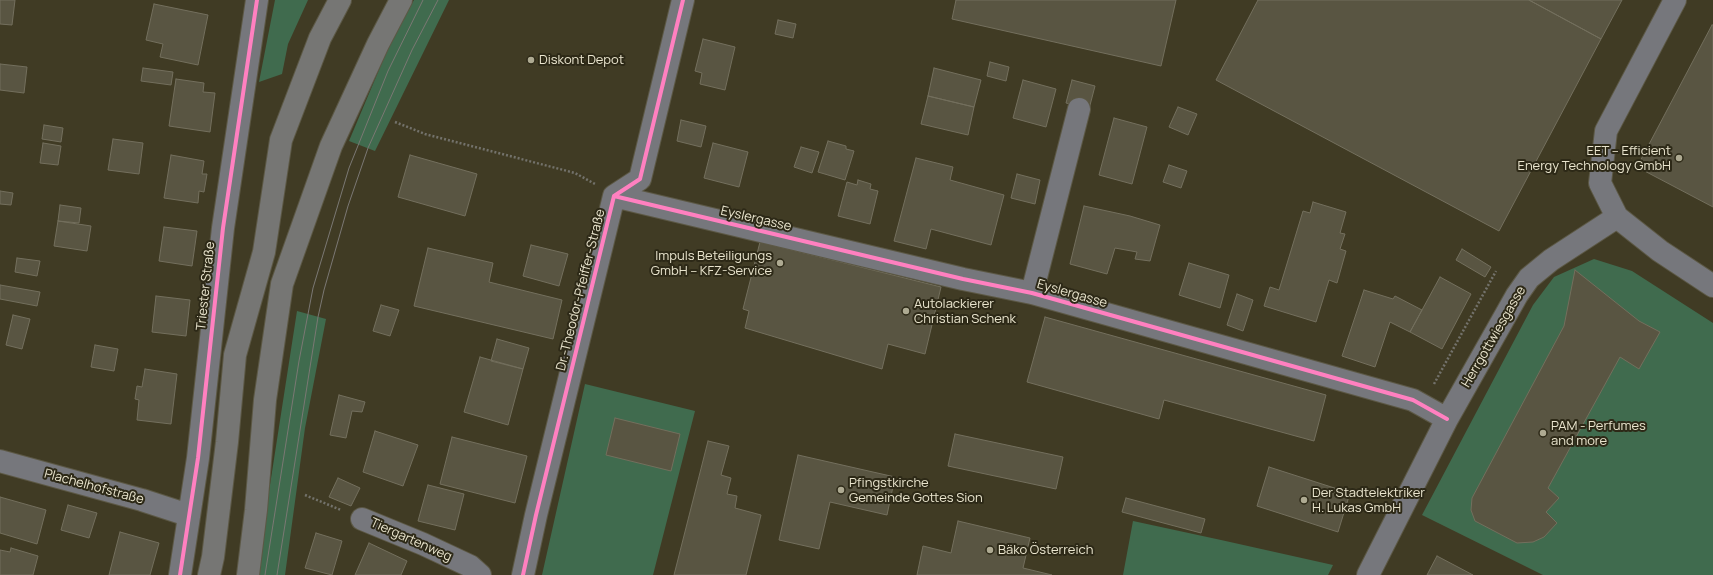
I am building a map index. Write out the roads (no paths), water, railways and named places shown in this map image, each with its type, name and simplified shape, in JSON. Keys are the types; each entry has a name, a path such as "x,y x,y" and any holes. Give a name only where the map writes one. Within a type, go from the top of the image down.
{"main road":[{"path":"209,575 213,557 227,442 235,355 264,252 281,140 320,38 340,0"},
{"path":"248,575 256,510 265,400 282,284 330,146 378,44 401,0"}],"street":[{"name":"Triester Straße","path":"180,575 188,515 198,458 223,228 257,0"},
{"name":"Dr.-Theodor-Pfeiffer-Straße","path":"524,575 538,508 614,196 640,179 683,0"},
{"path":"1675,0 1606,131 1600,183 1617,217 1660,251 1713,286"},
{"name":"Eyslergasse","path":"1032,293 1078,109"},
{"name":"Eyslergasse","path":"614,196 963,279 1032,293 1412,400 1447,418"},
{"name":"Herrgottwiesgasse","path":"1368,575 1447,418 1517,295 1529,278 1551,260 1617,217"},
{"name":"Plachelhofstraße","path":"0,462 142,500 188,515"},
{"name":"Tiergartenweg","path":"362,519 470,566 480,575"}],"tram line":[{"path":"265,575 299,361 313,288 349,168 388,71 423,0"},
{"path":"277,575 318,317 324,290 348,206 368,148 412,50 438,0"}],"place":[{"name":"Diskont Depot","path":"531,60"},
{"name":"EET – Efficient Energy Technology GmbH","path":"1679,158"},
{"name":"Impuls Beteiligungs GmbH – KFZ-Service","path":"780,263"},
{"name":"Autolackierer Christian Schenk","path":"906,311"},
{"name":"PAM - Perfumes and more","path":"1543,433"},
{"name":"Pfingstkirche Gemeinde Gottes Sion","path":"841,490"},
{"name":"Der Stadtelektriker H. Lukas GmbH","path":"1304,500"},
{"name":"Bäko Österreich","path":"990,550"}]}
